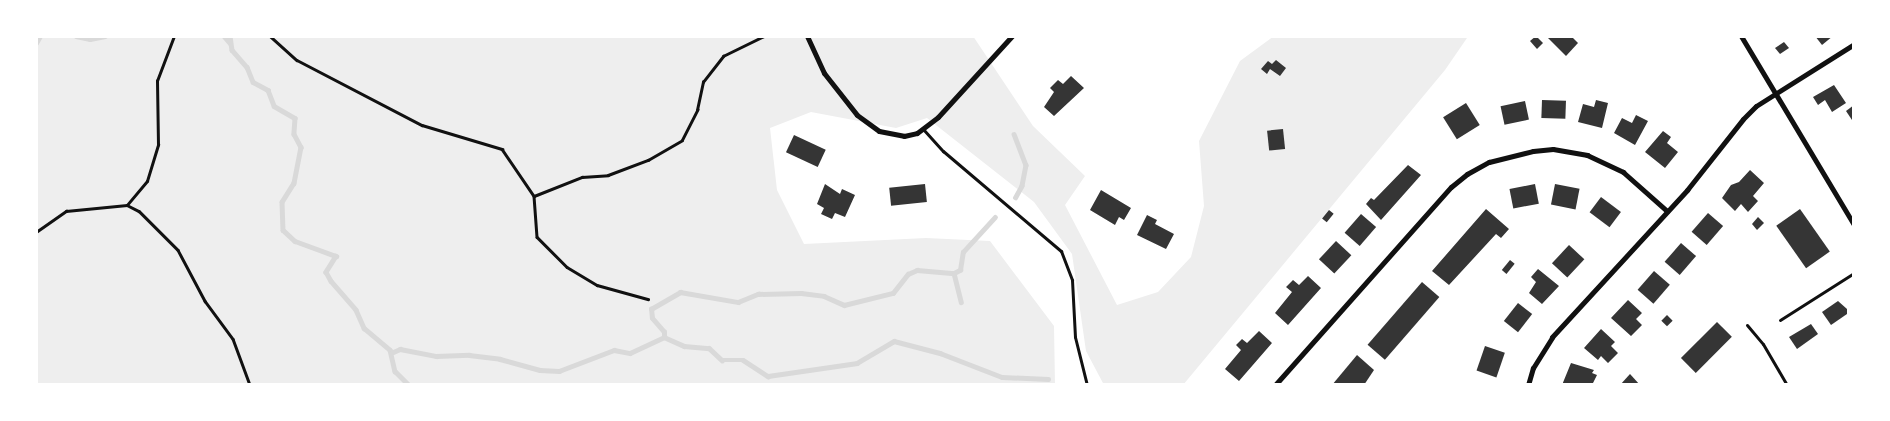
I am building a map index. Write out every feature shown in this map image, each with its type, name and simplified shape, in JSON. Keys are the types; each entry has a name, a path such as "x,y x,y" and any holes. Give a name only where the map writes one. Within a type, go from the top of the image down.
{"street":[{"path":"807,36 834,88 869,125 897,136 910,135 923,129 949,106 1012,36"},
{"path":"1741,36 1854,225"},
{"path":"1528,385 1533,368 1552,337 1667,211 1744,119 1775,93 1854,44"},
{"path":"1275,385 1451,187 1467,174 1489,162 1519,152 1553,150 1587,155 1623,172 1667,211"}],"lane":[{"path":"923,129 943,150 1061,250 1068,262 1072,280 1075,337 1087,385"},
{"path":"1780,320 1854,273"},
{"path":"1747,325 1763,344 1786,384"}],"path":[{"path":"127,205 147,181 158,145 157,81 174,36"},
{"path":"270,36 297,60 422,125 502,149 534,196 537,238 567,267 597,285 648,299"},
{"path":"534,196 582,177 608,175 648,160 682,140 697,110 703,82 723,56 764,36"},
{"path":"36,232 66,211 127,205 150,220 178,250 204,301 232,339 250,385"}],"shaded area":[{"path":"36,36 973,36 1033,126 1085,176 1065,205 1117,305 1158,292 1191,257 1204,206 1199,141 1240,61 1274,36 1467,38 1445,70 1183,385 1104,385 1086,351 1072,254 1034,202 927,118 896,128 811,112 770,128 777,190 804,244 926,238 990,241 1054,326 1055,385 36,385"}],"building":[{"path":"1536,36 1543,43 1537,49 1530,41"},
{"path":"1546,36 1571,36 1578,43 1566,56"},
{"path":"1815,36 1833,36 1822,45"},
{"path":"1784,42 1789,48 1780,54 1775,48"},
{"path":"1276,60 1286,68 1280,76 1270,69 1267,74 1261,69 1268,61 1272,64"},
{"path":"1071,76 1084,88 1054,116 1044,107 1054,92 1050,88 1058,80 1063,84"},
{"path":"1834,85 1846,103 1832,112 1825,100 1818,105 1813,97"},
{"path":"1542,100 1566,101 1565,119 1541,118"},
{"path":"1596,100 1608,103 1602,128 1578,122 1583,104 1594,107"},
{"path":"1525,101 1529,120 1504,125 1501,106"},
{"path":"1466,103 1480,125 1457,139 1443,117"},
{"path":"1854,105 1854,123 1846,111"},
{"path":"1636,115 1648,121 1635,145 1614,133 1622,118 1632,123"},
{"path":"1283,129 1285,149 1269,151 1267,131"},
{"path":"1663,131 1671,137 1667,143 1678,152 1665,168 1645,152"},
{"path":"794,135 826,150 818,167 786,152"},
{"path":"1408,165 1421,175 1381,220 1366,204 1371,198 1374,200"},
{"path":"1750,170 1764,183 1753,196 1758,201 1748,212 1741,204 1735,211 1722,198 1731,185 1739,182"},
{"path":"825,184 840,194 842,189 855,195 845,217 835,213 832,219 821,214 824,208 817,204"},
{"path":"925,184 927,202 891,206 889,188"},
{"path":"1535,184 1539,204 1513,209 1509,189"},
{"path":"1555,184 1580,189 1576,209 1551,205"},
{"path":"1101,190 1131,208 1124,220 1119,217 1115,225 1090,210"},
{"path":"1601,197 1621,212 1610,227 1590,212"},
{"path":"1486,209 1509,229 1501,238 1496,234 1449,285 1432,271"},
{"path":"1800,209 1830,252 1806,268 1776,226"},
{"path":"1329,210 1334,214 1327,222 1322,219"},
{"path":"1708,213 1723,226 1707,245 1692,232"},
{"path":"1361,214 1376,227 1360,246 1345,233"},
{"path":"1147,215 1157,220 1155,224 1174,234 1166,249 1137,235"},
{"path":"1758,217 1764,223 1757,230 1752,224"},
{"path":"1336,241 1351,255 1334,274 1319,259"},
{"path":"1681,243 1696,256 1680,275 1665,262"},
{"path":"1569,245 1584,259 1567,278 1552,263"},
{"path":"1510,260 1515,264 1506,274 1502,270"},
{"path":"1538,269 1559,286 1542,304 1529,293 1536,282 1531,277"},
{"path":"1654,271 1670,285 1653,304 1638,290"},
{"path":"1308,276 1321,288 1288,325 1275,313 1292,292 1286,287 1293,280 1299,285"},
{"path":"1422,282 1439,297 1385,360 1368,345"},
{"path":"1628,300 1642,313 1636,319 1642,325 1631,336 1611,318"},
{"path":"1838,301 1847,309 1847,314 1831,325 1822,312"},
{"path":"1518,303 1532,314 1518,332 1504,321"},
{"path":"1667,315 1673,321 1667,326 1661,321"},
{"path":"1717,322 1732,337 1696,373 1681,358"},
{"path":"1811,324 1818,334 1797,349 1789,337"},
{"path":"1601,329 1615,342 1611,346 1618,353 1608,363 1601,356 1598,360 1584,348"},
{"path":"1259,331 1272,343 1239,381 1225,369 1241,350 1236,345 1242,339 1247,343"},
{"path":"1485,346 1505,353 1496,377 1477,371"},
{"path":"1357,355 1374,370 1364,385 1332,385"},
{"path":"1571,363 1594,370 1592,373 1597,375 1592,385 1562,385"},
{"path":"1630,374 1640,385 1620,385"}],"waterway":[{"path":"36,43 40,36"},
{"path":"76,36 90,39 105,36"},
{"path":"224,36 230,43"},
{"path":"230,36 232,50 247,67 253,82 268,90 274,106 295,118 294,134 301,147 294,183 282,202 283,230 295,241 336,256 326,272 331,281 356,310 364,328 390,350 395,371 409,385"},
{"path":"1014,134 1026,165 1022,186 1016,197"},
{"path":"664,337 664,332 652,318 651,309 680,292 738,302 758,294 801,293 824,296 844,305 893,293 908,274 917,270 954,273 960,270 963,252 995,217"},
{"path":"954,273 961,302"},
{"path":"664,337 684,346 709,348 722,360 743,360 768,376 857,363 894,341 940,353 1002,377 1048,379"},
{"path":"391,353 400,349 436,356 469,355 500,359 540,370 559,371 614,350 630,353 664,337"}]}
